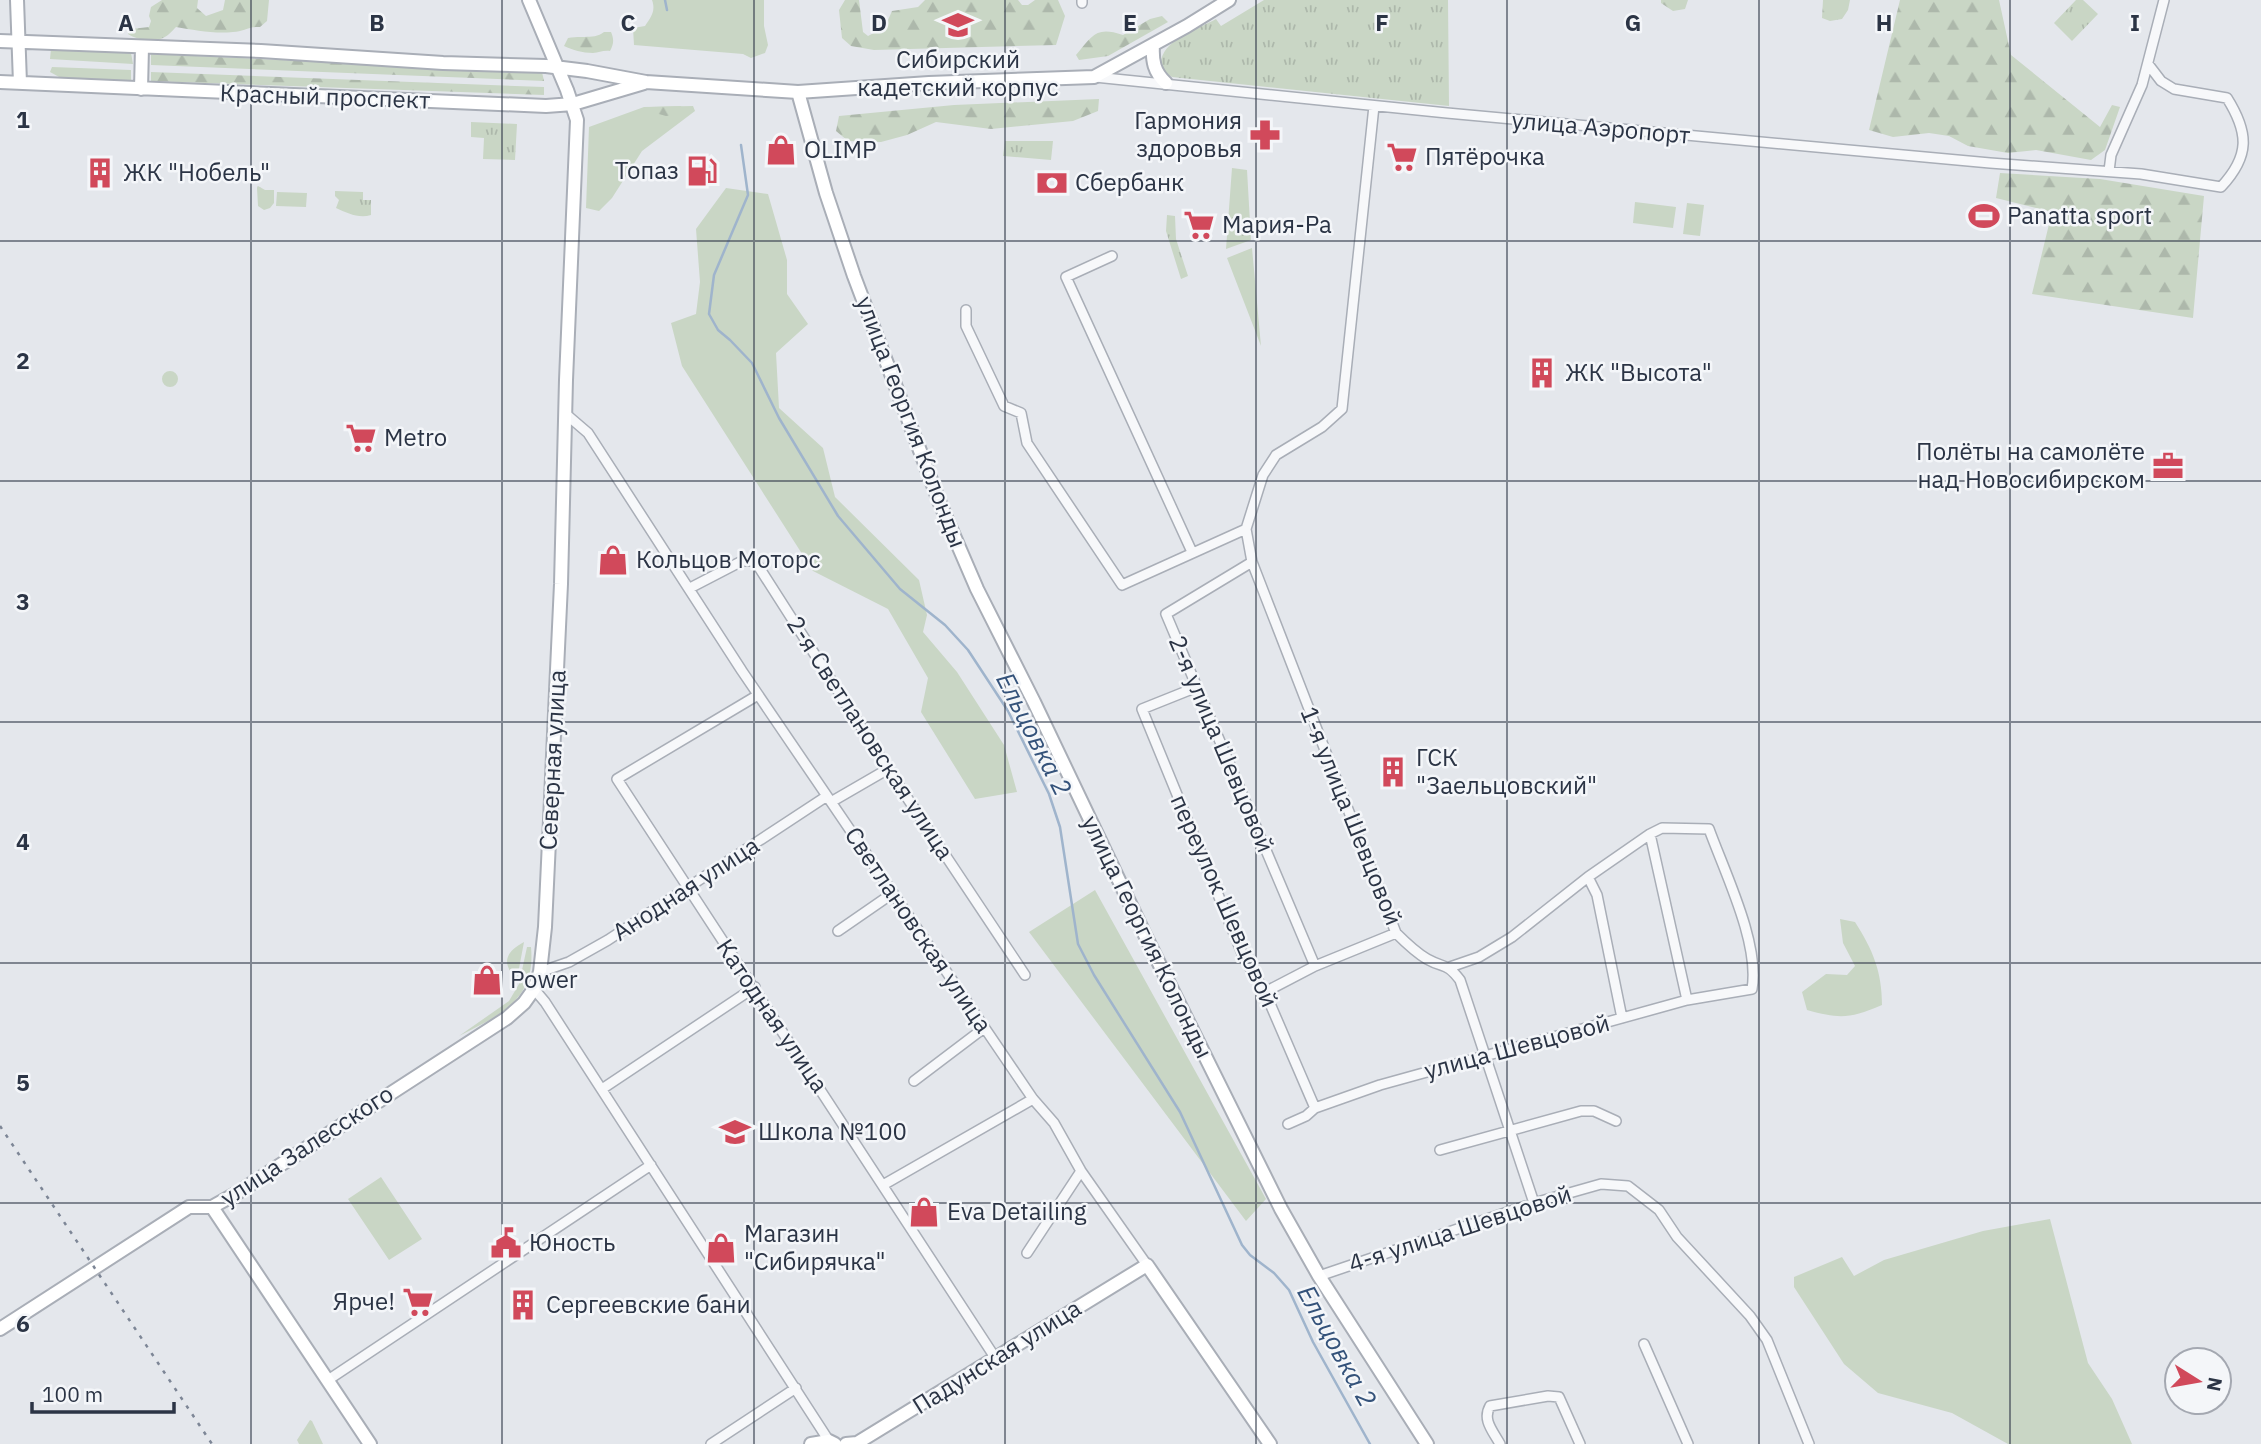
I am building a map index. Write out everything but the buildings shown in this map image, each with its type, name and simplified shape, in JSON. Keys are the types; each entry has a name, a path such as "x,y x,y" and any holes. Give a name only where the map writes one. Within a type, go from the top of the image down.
{"main road":[{"path":"17,0 20,83"},
{"name":"Северная улица","path":"529,0 573,104 577,129 558,676 545,928 540,972 534,989"},
{"path":"1094,76 1229,0"},
{"name":"Красный проспект","path":"0,41 261,51 443,64 547,66 646,82 798,92 1094,76"},
{"path":"1153,45 1154,68 1166,83"},
{"path":"141,89 142,47"},
{"name":"Красный проспект","path":"0,82 534,106 573,104 646,82"},
{"name":"улица Георгия Колонды","path":"798,92 822,180 854,276 939,501 977,589 1281,1209 1319,1276 1427,1444"},
{"name":"улица Залесского","path":"0,1329 189,1207 212,1207 507,1018 524,1003 534,989"},
{"path":"212,1207 370,1444"},
{"name":"Падунская улица","path":"846,1444 857,1443 1147,1265"},
{"name":"Светлановская улица","path":"1147,1265 1269,1444"},
{"path":"811,1444 832,1442"}],"street":[{"path":"2109,171 2111,155 2142,85 2164,0"},
{"name":"улица Аэропорт","path":"1094,76 1374,106 2017,166 2109,171 2221,187 2234,173 2238,162 2244,134 2239,118 2227,98 2174,89 2161,82 2148,64"},
{"path":"966,310 966,326 1004,406 1021,412 1027,443 1122,585 1245,529 1263,475 1276,455 1322,427 1342,409 1374,106"},
{"path":"1112,256 1066,277 1192,552"},
{"name":"Светлановская улица","path":"566,415 588,433 758,695 1033,1099 1055,1123 1081,1171 1147,1265"},
{"name":"1-я улица Шевцовой","path":"1245,529 1252,562 1396,933 1413,950 1429,960 1450,967"},
{"name":"2-я Светлановская улица","path":"690,589 741,561 755,561 888,769 1025,975"},
{"name":"2-я улица Шевцовой","path":"1252,562 1166,614 1315,966"},
{"name":"переулок Шевцовой","path":"1197,687 1142,709 1244,958 1265,992 1315,1108"},
{"name":"Катодная улица","path":"758,695 617,779 996,1359"},
{"name":"Анодная улица","path":"540,972 569,962 608,940 829,799 888,769"},
{"name":"улица Шевцовой","path":"1288,1124 1306,1116 1315,1108 1380,1085 1687,1000 1752,989 1753,965 1746,930 1709,829 1662,828 1650,834"},
{"path":"1534,1203 1466,994 1450,967 1479,957 1512,937 1588,877 1650,834 1687,1000"},
{"path":"1588,877 1597,895 1622,1018"},
{"path":"838,931 892,893"},
{"path":"1265,992 1315,966 1396,933"},
{"path":"602,1089 755,988"},
{"path":"534,989 832,1442"},
{"path":"914,1081 984,1028"},
{"path":"883,1185 1033,1099"},
{"path":"1440,1150 1581,1111 1594,1111 1616,1121"},
{"path":"328,1380 651,1165"},
{"path":"1027,1253 1081,1171"},
{"name":"4-я улица Шевцовой","path":"1319,1276 1534,1203 1601,1184 1628,1186 1659,1210 1677,1237 1750,1316 1767,1340 1809,1444"},
{"path":"1644,1344 1688,1444"},
{"path":"711,1444 796,1388"},
{"path":"1500,1444 1487,1421 1486,1413 1490,1406 1548,1396 1559,1397 1580,1444"}],"green space":[{"path":"162,0 198,0 197,8 206,16 223,10 225,0 269,0 267,21 260,27 237,32 176,27 165,37 154,40 140,39 128,34 131,29 149,27 151,7"},
{"path":"652,0 764,0 764,26 768,45 765,53 751,58 743,54 634,45 633,28 645,26 653,11"},
{"name":"Сибирский кадетский корпус","path":"845,0 859,0 863,32 868,36 885,27 892,11 918,7 925,0 1018,0 1022,5 1028,5 1035,0 1058,0 1065,16 1056,45 874,50 851,46 842,38 839,10"},
{"path":"1264,0 1448,0 1449,106 1172,77 1162,70 1164,52 1178,39 1216,19 1221,26"},
{"path":"1661,0 1688,0 1685,9 1673,11 1661,3"},
{"path":"1823,0 1850,0 1842,19 1830,21 1822,18"},
{"path":"1900,0 1999,0 2011,55 2100,127 2112,105 2120,107 2105,150 2091,160 2036,150 2008,153 1968,146 1949,136 1929,133 1893,137 1869,130"},
{"path":"2076,0 2083,0 2098,14 2072,41 2054,23"},
{"path":"1162,16 1168,22 1108,56 1079,60 1076,55 1096,34 1114,32 1123,35 1150,19"},
{"path":"611,32 612,35 613,44 610,51 585,52 564,46 568,38 592,37"},
{"path":"51,49 131,53 133,64 50,59"},
{"path":"151,54 542,72 544,81 151,65"},
{"path":"52,67 131,70 131,81 61,78 50,72"},
{"path":"151,72 544,87 544,95 151,81"},
{"path":"1099,99 1098,111 1073,121 991,129 936,122 907,135 881,142 848,141 836,131 839,116 954,105"},
{"path":"681,106 683,110 679,114 666,116 648,111 651,107"},
{"path":"693,106 695,111 642,151 612,198 599,211 586,208 589,127 644,107"},
{"path":"471,122 517,124 515,160 483,159 484,138 471,137"},
{"path":"1005,141 1053,141 1051,160 1003,156"},
{"path":"1232,168 1247,170 1251,240 1226,249"},
{"path":"2000,173 2100,179 2204,196 2193,318 2032,294 2052,212 1996,198"},
{"path":"258,186 265,190 274,190 274,203 270,208 264,210 258,206"},
{"path":"726,188 768,194 787,260 787,294 808,324 776,353 779,408 823,448 835,497 919,580 927,615 923,632 957,672 1004,745 1017,792 975,799 921,712 928,678 888,609 813,571 682,366 671,323 696,314 700,282 696,229"},
{"path":"335,191 363,192 363,200 371,200 371,215 358,216 336,208 339,200"},
{"path":"277,192 307,193 306,207 276,206"},
{"path":"1635,202 1676,207 1673,228 1633,223"},
{"path":"1687,203 1704,205 1700,236 1683,234"},
{"path":"1245,212 1246,235 1232,238 1232,213"},
{"path":"1167,215 1175,216 1176,239 1188,276 1181,279 1166,231"},
{"path":"1252,248 1261,346 1227,258"},
{"path":"170,371 176,373 176,385 170,387 164,385 162,379 164,373"},
{"path":"1095,890 1266,1199 1246,1221 1029,932"},
{"path":"1840,919 1855,922 1861,932 1875,962 1882,993 1882,1005 1844,1016 1807,1010 1802,992 1826,974 1847,975 1855,966 1843,943"},
{"path":"524,942 517,979 509,968 507,959 513,950"},
{"path":"527,947 531,947 531,965 528,980 521,993 501,1013 459,1036 509,1001 519,984"},
{"path":"381,1177 422,1239 389,1260 348,1199"},
{"path":"2050,1219 2088,1363 2112,1399 2132,1444 2008,1444 1952,1413 1878,1393 1844,1364 1794,1287 1794,1277 1842,1257 1854,1276 1884,1260 1983,1231"},
{"path":"310,1420 323,1444 299,1444 297,1440"}],"waterway":[{"name":"Ельцовка 2","path":"665,0 667,10"},
{"name":"Ельцовка 2","path":"741,145 748,195 714,275 709,314 718,330 752,363 779,418 838,516 900,589 945,625 968,650 1008,711 1049,794 1060,827 1078,944 1094,975 1180,1112 1242,1245 1289,1290 1313,1342 1370,1444"}],"railway":[{"path":"0,1126 212,1444"}],"place":[{"name":"Сибирский кадетский корпус","path":"958,25"},
{"name":"Гармония здоровья","path":"1265,135"},
{"name":"OLIMP","path":"781,150"},
{"name":"Пятёрочка","path":"1402,157"},
{"name":"Топаз","path":"702,171"},
{"name":"ЖК \"Нобель\"","path":"100,173"},
{"name":"Сбербанк","path":"1052,183"},
{"name":"Panatta sport","path":"1984,216"},
{"name":"Мария-Ра","path":"1199,225"},
{"name":"ЖК \"Высота\"","path":"1542,373"},
{"name":"Metro","path":"361,438"},
{"name":"Полёты на самолёте над Новосибирском","path":"2168,466"},
{"name":"Кольцов Моторс","path":"613,560"},
{"name":"ГСК \"Заельцовский\"","path":"1393,772"},
{"name":"Power","path":"487,980"},
{"name":"Школа №100","path":"735,1132"},
{"name":"Eva Detailing","path":"924,1212"},
{"name":"Юность","path":"506,1243"},
{"name":"Магазин \"Сибирячка\"","path":"721,1248"},
{"name":"Ярче!","path":"418,1302"},
{"name":"Сергеевские бани","path":"523,1305"}]}
